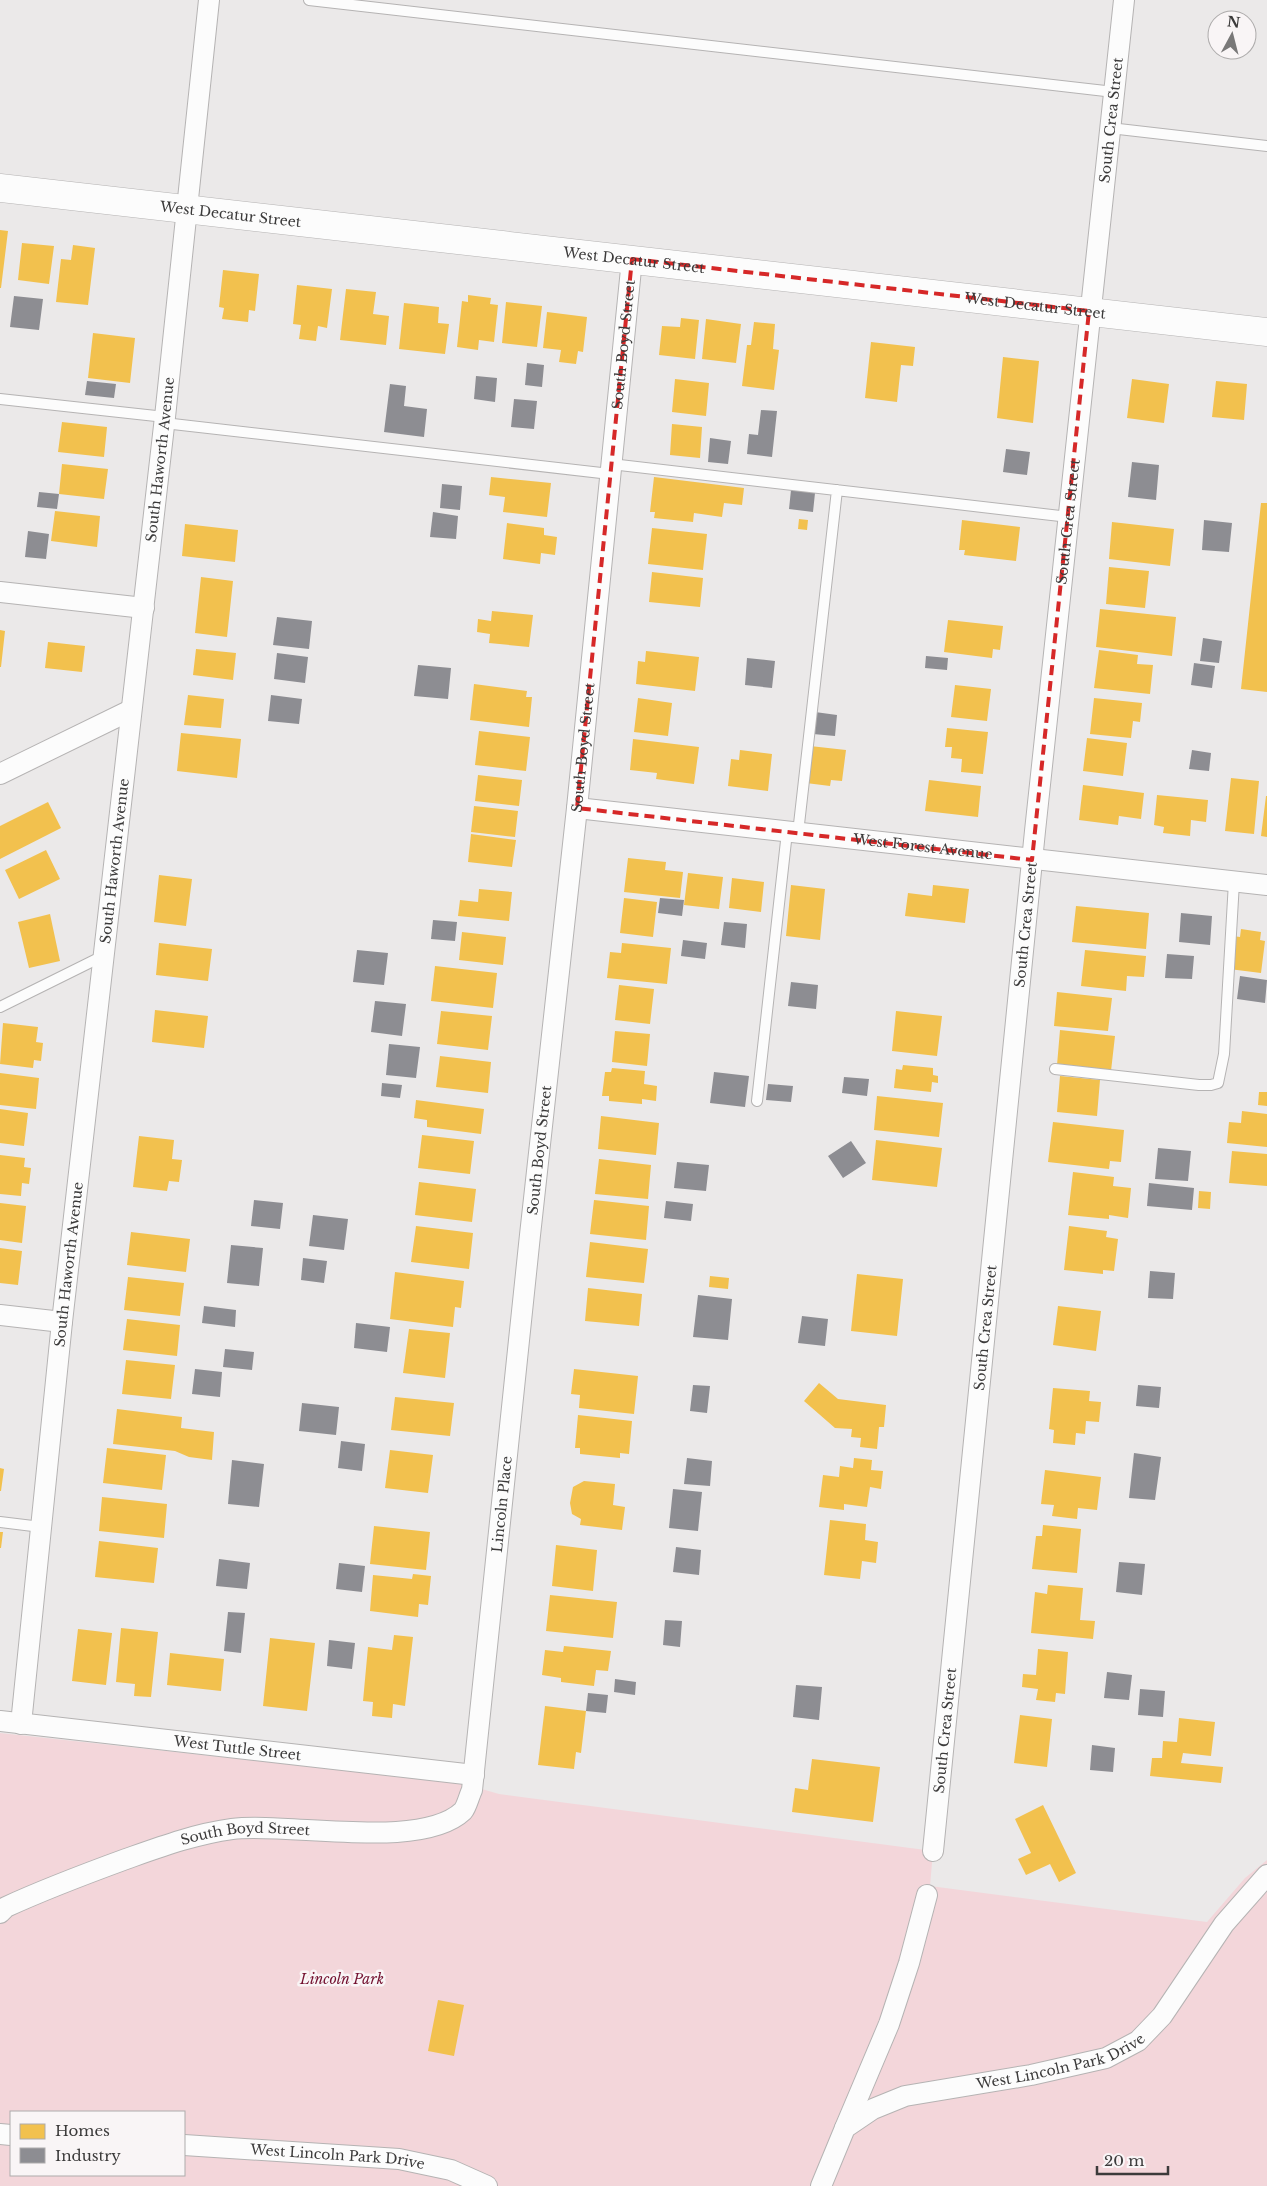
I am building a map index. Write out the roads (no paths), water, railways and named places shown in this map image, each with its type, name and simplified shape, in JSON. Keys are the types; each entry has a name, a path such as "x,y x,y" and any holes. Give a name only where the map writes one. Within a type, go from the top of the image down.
{"street":[{"name":"South Haworth Avenue","path":"21,1724 62,1322 144,608 210,0"},
{"name":"South Crea Street","path":"933,1850 1032,860 1124,0"},
{"name":"West Decatur Street","path":"0,188 1267,332"},
{"name":"South Boyd Street","path":"530,1235 577,808 632,259"},
{"path":"0,592 144,608"},
{"path":"0,774 131,710"},
{"name":"West Forest Avenue","path":"577,808 1267,885"},
{"name":"Lincoln Place","path":"474,1775 530,1235"},
{"path":"0,1315 62,1322"},
{"name":"West Tuttle Street","path":"0,1721 474,1775"},
{"name":"South Boyd Street","path":"0,1913 6,1907 59,1883 177,1841 232,1829 269,1828 320,1832 410,1831 446,1822 464,1810 472,1790 474,1775"},
{"name":"West Lincoln Park Drive","path":"845,2128 873,2109 905,2096 1031,2075 1106,2058 1138,2041 1162,2016 1224,1924 1267,1875"},
{"path":"821,2186 889,2024 909,1963 927,1895"},
{"name":"West Lincoln Park Drive","path":"185,2145 399,2159 451,2170 487,2186"}],"lane":[{"path":"309,0 1114,92"},
{"path":"1110,128 1267,146"},
{"path":"0,399 165,420 610,469 837,490 1069,517"},
{"path":"757,1102 837,490"},
{"path":"1055,1069 1199,1085 1218,1083 1224,1054 1234,882"},
{"path":"0,1007 103,956"},
{"path":"0,1522 41,1527"}],"park label":[{"name":"Lincoln Park","path":"342,1979"}]}
